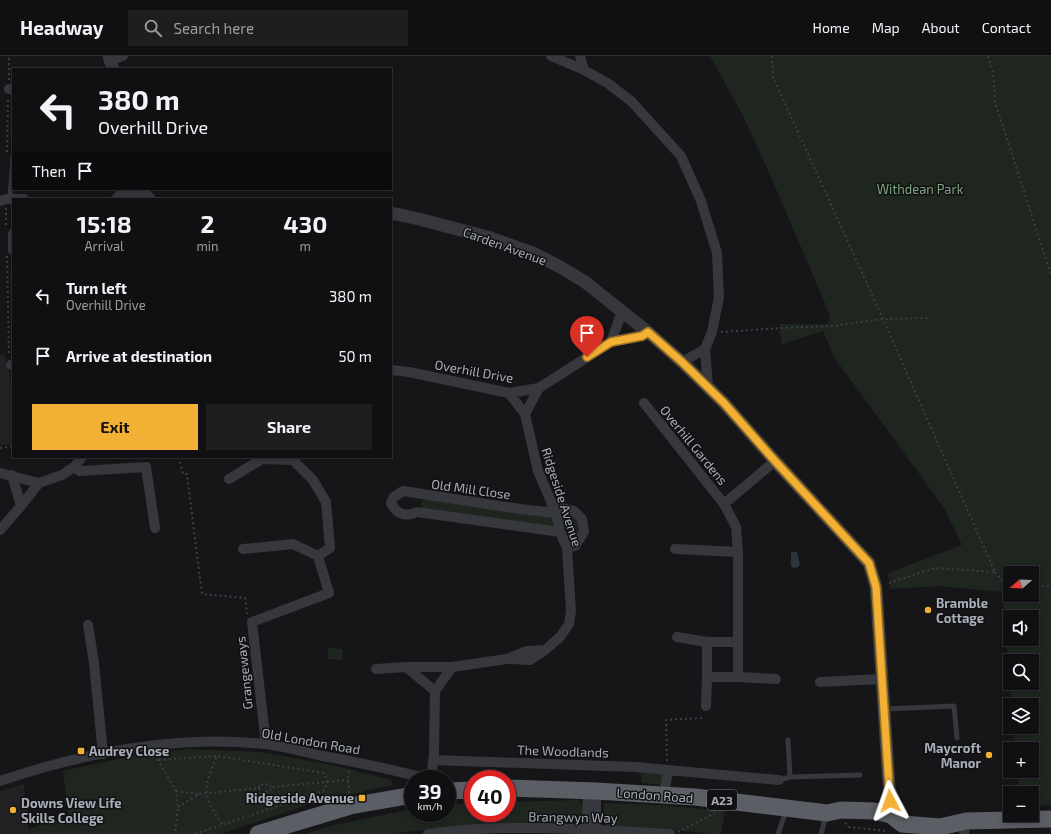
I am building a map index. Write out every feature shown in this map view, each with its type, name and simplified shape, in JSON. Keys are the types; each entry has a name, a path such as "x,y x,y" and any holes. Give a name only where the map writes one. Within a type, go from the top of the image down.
{"highway":[{"name":"London Road","path":"516,788 695,797 827,813 841,810 874,811 891,815 904,813 955,815 965,827"},
{"path":"258,834 350,806 404,797"},
{"name":"London Road","path":"891,815 902,824 940,826 951,830 965,827 1051,819"}],"street":[{"path":"111,62 123,56"},
{"path":"551,56 584,70 610,84 632,102 681,156 701,201 717,253 719,297 712,332 705,349 708,387"},
{"path":"580,56 584,70"},
{"path":"129,193 146,198"},
{"name":"Carden Avenue","path":"392,213 487,237 533,253 585,282 648,332 708,387 869,563 876,587 891,815"},
{"path":"10,232 10,251"},
{"path":"611,342 623,312"},
{"name":"Overhill Drive","path":"392,370 409,372 509,392 539,388 611,342 642,336 648,332"},
{"path":"682,362 705,349"},
{"path":"525,414 539,388"},
{"name":"Ridgeside Avenue","path":"376,668 452,667 507,659 530,660 560,638 570,624 571,611 567,548 560,532 554,509 538,471 525,414 509,392"},
{"name":"Overhill Gardens","path":"644,403 724,504 736,527 738,552 738,677"},
{"path":"0,530 39,483 62,474 74,467 81,458"},
{"path":"229,479 262,459 293,460 313,480 326,502 330,548 318,556"},
{"name":"Overhill Gardens","path":"724,504 775,461"},
{"path":"74,467 80,471 146,467 155,528"},
{"path":"0,473 39,483"},
{"path":"12,475 21,506"},
{"name":"Old Mill Close","path":"560,532 418,512 407,515 399,514 391,503 394,497 403,491 520,509 554,509 574,511 582,519 584,532 574,546 567,548"},
{"name":"Old Mill Close","path":"418,494 418,512"},
{"name":"Old Mill Close","path":"518,526 520,509"},
{"path":"243,549 293,544 318,556 329,593 252,622"},
{"path":"675,549 738,552"},
{"name":"Grangeways","path":"252,622 266,744"},
{"path":"88,625 94,663 103,754"},
{"path":"677,637 707,642 738,642"},
{"path":"706,706 707,642"},
{"path":"406,667 435,691"},
{"path":"432,770 435,691 452,667"},
{"path":"707,677 776,679"},
{"path":"820,682 882,679"},
{"name":"Old London Road","path":"0,781 39,768 103,754 190,742 266,744 404,772"},
{"name":"The Woodlands","path":"433,760 635,766 779,780"},
{"path":"664,795 668,770"},
{"path":"591,832 592,791"},
{"name":"Brangwyn Way","path":"428,834 478,829 670,834"}],"lane":[{"path":"10,199 12,170"},
{"path":"884,709 954,706 957,738"},
{"path":"788,740 790,777"},
{"path":"779,780 790,777 860,775"},
{"path":"778,834 787,809"},
{"path":"821,834 827,813"}],"path":[{"path":"7,152 11,89 9,56"},
{"path":"772,56 773,77 883,319 995,572 1003,582"},
{"path":"988,56 993,72 995,102 1051,275"},
{"path":"10,199 10,232"},
{"path":"10,251 8,354 12,365"},
{"path":"712,332 832,326 883,319 929,318"},
{"path":"0,448 12,446"},
{"path":"179,458 183,474 187,474 202,594 245,598 248,622 252,622"},
{"path":"876,587 935,568 995,572"},
{"path":"1039,587 1051,585"},
{"path":"668,770 666,720 701,718 701,707 706,706"},
{"path":"148,747 159,760 176,791 178,807 175,834"},
{"path":"159,760 217,756 324,773 327,781 325,790 195,834"},
{"path":"217,756 208,776 206,794 212,811 222,824"},
{"path":"348,760 347,768 349,768 348,780 350,806"},
{"path":"176,791 206,794 258,788 259,786 269,784 271,787 348,780"},
{"path":"258,788 261,793 270,791 271,787"},
{"path":"178,807 199,794"},
{"path":"674,834 716,813"}],"shaded area":[{"path":"4,354 12,390 12,444 0,445 0,355"},
{"path":"791,552 797,552 800,564 798,567 794,568 791,566"},
{"name":"Downs View Life Skills College","path":"24,784 29,834 0,834 0,791"}],"green space":[{"name":"Withdean Park","path":"710,56 1051,56 1051,805 1039,806 1039,786 1018,786 1018,778 1039,778 1039,742 1015,742 1014,734 1039,734 1039,698 1011,698 1011,690 1039,690 1039,654 1008,654 1007,646 1039,646 1039,610 1004,610 1002,592 939,586 890,589 888,573 962,545 944,508 834,357 823,331 782,344 779,324 827,324 830,318 771,177 743,116"},
{"path":"424,499 550,516 553,519 553,524 551,526 423,509 420,504"},
{"path":"568,512 580,522 580,531 572,538 567,536 563,523 563,514"},
{"path":"328,648 343,649 342,660 328,659"},
{"path":"187,749 260,752 333,765 391,780 392,785 307,805 220,834 29,834 29,829 50,822 69,820 63,771 136,755"},
{"path":"640,770 660,773 663,776 663,781 660,785 642,783"},
{"path":"579,800 583,809 580,819 573,823 483,823 391,834 305,834 334,825 404,811 404,822 456,822 456,804 464,803 464,822 516,822 516,802"},
{"path":"603,803 660,805 725,811 721,834 713,834 605,825"}],"place":[{"name":"Bramble Cottage","path":"928,610"},
{"name":"Audrey Close","path":"81,751"},
{"name":"Maycroft Manor","path":"989,755"},
{"name":"Ridgeside Avenue","path":"362,798"},
{"name":"Downs View Life Skills College","path":"13,810"}],"route":[{"path":"587,357 611,342 642,336 648,332 682,362 724,403 869,563 876,587 890,801"}]}
